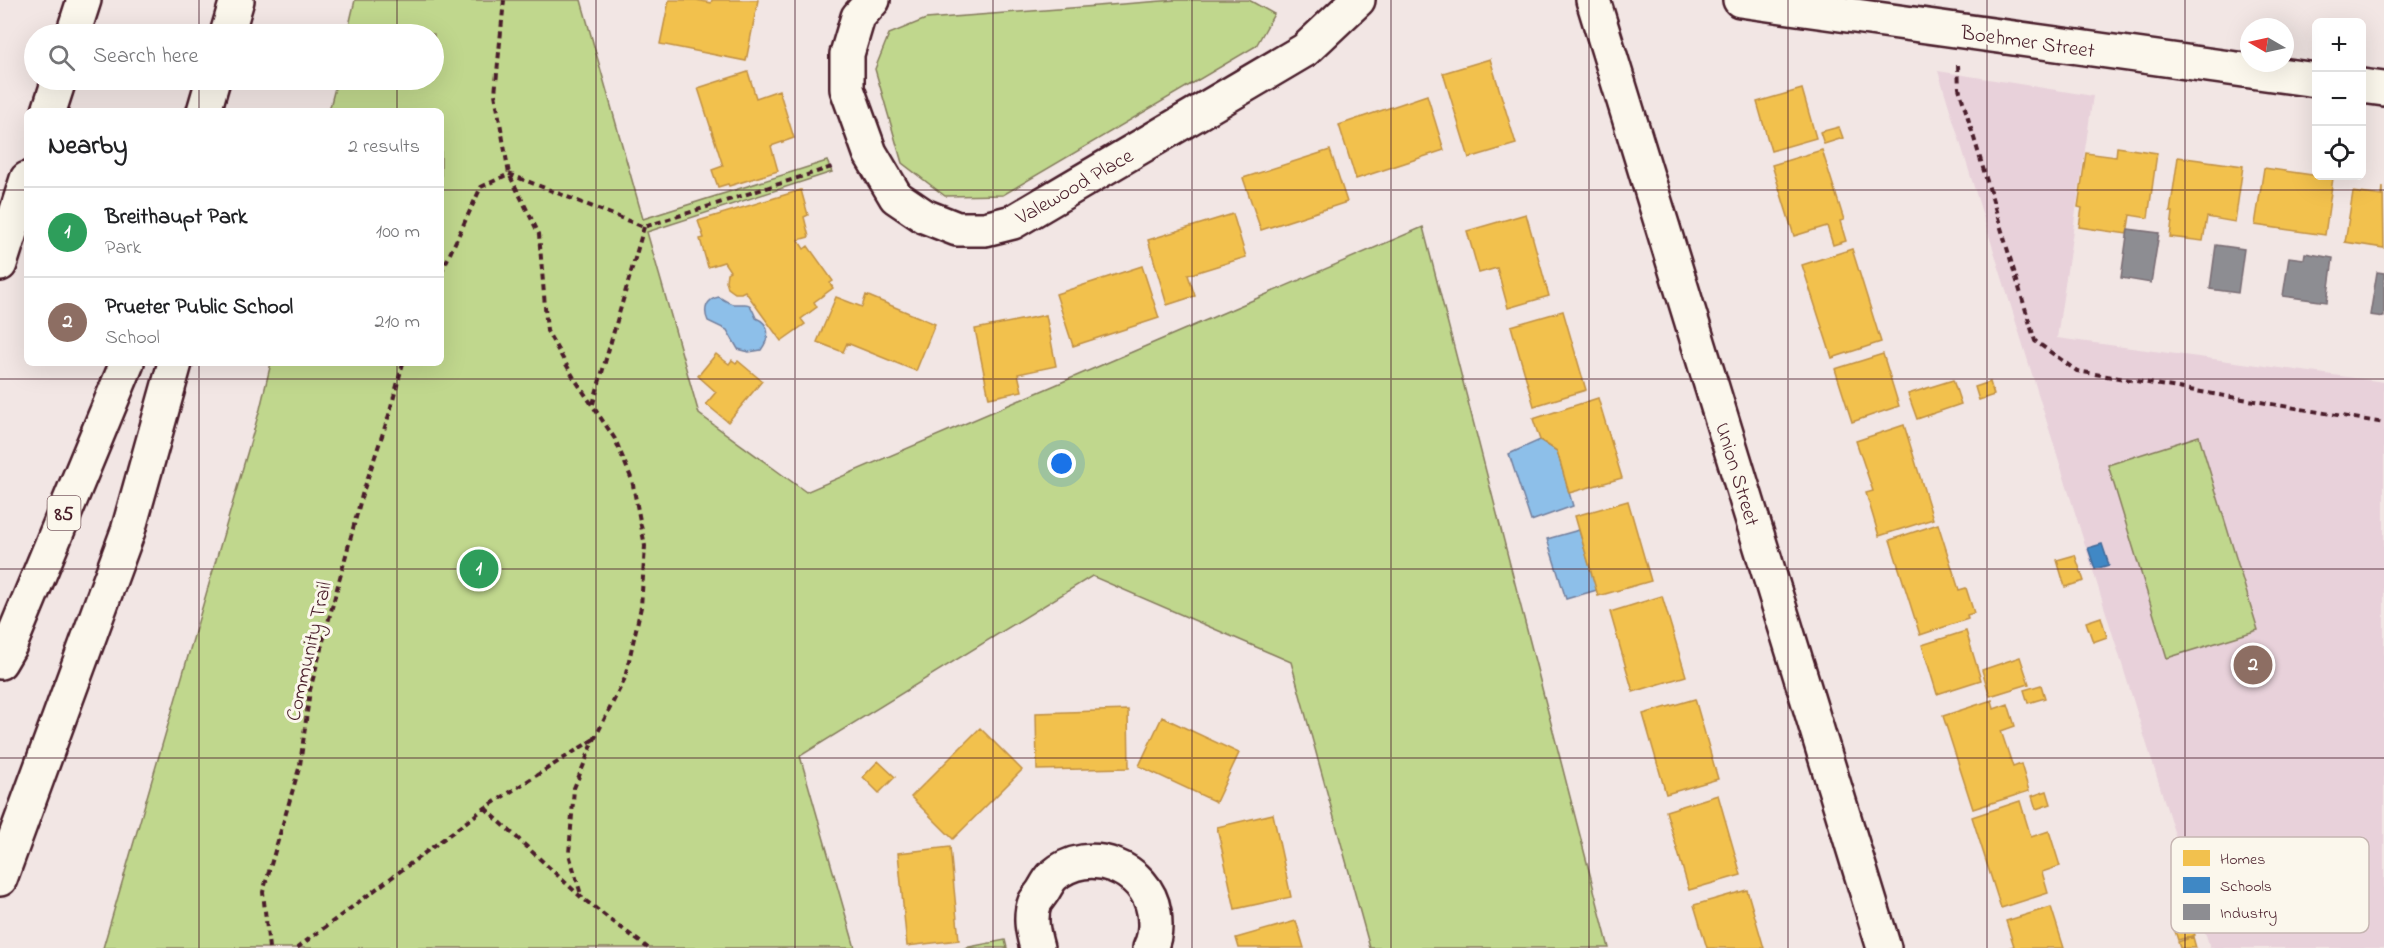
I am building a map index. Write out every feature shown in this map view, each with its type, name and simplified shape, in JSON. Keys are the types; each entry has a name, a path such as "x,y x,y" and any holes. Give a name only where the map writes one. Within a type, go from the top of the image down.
{"main road":[{"path":"76,24 84,0"},
{"path":"229,24 237,0"},
{"path":"235,24 237,0"},
{"name":"Valewood Place","path":"873,0 858,17 847,54 848,89 870,153 896,197 924,216 957,230 985,229 1013,222 1305,50 1358,0"},
{"name":"Union Street","path":"1593,0 1884,948"},
{"name":"Boehmer Street","path":"1740,0 2312,79"},
{"path":"2366,87 2384,89"},
{"path":"50,108 56,90"},
{"path":"205,108 210,90"},
{"path":"228,108 229,90"},
{"path":"0,264 24,188"},
{"name":"85","path":"0,662 10,645 126,366"},
{"path":"0,879 128,531 174,366"},
{"path":"1037,948 1032,924 1035,902 1053,876 1073,864 1095,861 1112,864 1131,873 1141,882 1152,901 1156,922 1154,940 1150,948"}],"path":[{"path":"504,0 495,94 509,174 539,234 547,331 574,378 615,439 632,480 645,546 641,607 625,678 595,738 574,788 569,854 582,898"},
{"path":"1958,31 1959,88 2035,340 2077,371 2384,423"},
{"path":"444,267 481,187 509,174 644,226 870,153"},
{"path":"593,404 644,226"},
{"name":"Community Trail","path":"269,948 263,892 300,765 310,690 362,495 389,415 402,366"},
{"path":"297,948 484,808 595,738"},
{"path":"484,808 582,898 648,948"}],"shaded area":[{"path":"1938,71 2093,96 2057,338 2384,382 2384,948 2210,948 2205,933 2369,933 2369,837 2176,837"}],"green space":[{"path":"355,0 581,0 643,219 827,161 832,172 647,232 699,414 806,492 1423,227 1609,948 1370,948 1291,662 1092,576 800,756 855,948 103,948 260,409 270,366 444,366 444,108 330,108 334,90 444,90 444,24 349,24"},
{"path":"1175,0 1249,0 1274,14 1256,46 1003,195 945,196 902,163 875,69 889,34 926,19"},
{"path":"2199,436 2258,630 2167,658 2108,465"},
{"path":"1005,940 1007,948 964,948"}],"water":[{"path":"719,297 733,304 750,305 756,318 764,324 768,332 761,350 749,352 738,349 727,330 708,321 706,313 708,303"},
{"path":"1540,440 1557,451 1573,506 1531,521 1509,454"},
{"path":"1579,530 1597,590 1566,599 1547,539"}],"building: Homes":[{"path":"669,0 696,0 711,3 712,0 758,0 746,61 660,44"},
{"path":"1490,59 1516,144 1469,158 1443,73"},
{"path":"748,72 756,98 779,90 794,138 771,146 778,171 729,186 728,184 718,187 712,170 723,166 698,88"},
{"path":"1802,89 1816,138 1771,151 1757,102"},
{"path":"1427,95 1444,150 1356,179 1339,125"},
{"path":"1839,127 1843,138 1824,144 1820,132"},
{"path":"2117,147 2157,153 2148,218 2130,215 2127,234 2079,227 2082,208 2078,207 2086,153 2116,157"},
{"path":"1330,150 1347,202 1261,230 1243,178"},
{"path":"1822,150 1844,220 1840,221 1846,241 1833,245 1827,226 1794,236 1772,165"},
{"path":"2178,157 2243,166 2235,222 2207,217 2203,241 2170,237 2173,212 2170,212"},
{"path":"2264,168 2312,175 2312,180 2333,180 2325,235 2255,225"},
{"path":"2383,186 2384,248 2345,242 2353,192 2382,196"},
{"path":"801,190 808,215 804,217 809,237 798,240 804,249 808,246 833,281 830,283 833,288 814,302 817,307 801,319 805,324 781,341 745,291 735,293 728,288 726,281 727,273 730,271 724,262 708,267 700,239 704,238 698,221"},
{"path":"1233,214 1246,257 1188,275 1195,296 1167,305 1148,240"},
{"path":"1526,214 1549,296 1508,308 1497,268 1479,273 1467,231"},
{"path":"1852,249 1881,342 1832,358 1802,265"},
{"path":"1142,266 1159,318 1073,346 1056,294"},
{"path":"866,295 935,324 916,371 847,343 843,352 817,342 836,297 862,307"},
{"path":"1563,311 1586,390 1534,406 1511,326"},
{"path":"1046,315 1056,366 1018,374 1022,391 989,398 975,329"},
{"path":"716,354 729,364 732,360 736,363 738,361 762,381 728,422 706,404 716,392 698,376"},
{"path":"1883,354 1899,406 1852,422 1835,369"},
{"path":"1953,380 1961,404 1917,419 1908,394"},
{"path":"1990,382 1994,395 1979,400 1975,387"},
{"path":"1598,398 1622,478 1569,493 1557,451 1540,440 1533,419"},
{"path":"1904,425 1933,519 1879,536 1866,493 1873,491 1856,441"},
{"path":"1628,501 1651,581 1598,596 1575,516"},
{"path":"1938,524 1959,590 1966,588 1974,613 1967,615 1968,619 1920,635 1890,540"},
{"path":"2075,555 2084,581 2065,587 2057,560"},
{"path":"1662,596 1686,676 1633,692 1610,612"},
{"path":"2101,617 2107,637 2093,642 2086,622"},
{"path":"1966,631 1981,680 1937,694 1922,645"},
{"path":"2020,657 2029,684 1990,696 1982,670"},
{"path":"2041,685 2045,698 2028,703 2024,690"},
{"path":"1695,699 1718,779 1666,794 1643,714"},
{"path":"1992,700 1994,709 2008,704 2015,726 2001,731 2013,767 2021,764 2029,791 1973,809 1943,716"},
{"path":"1128,710 1129,768 1037,770 1036,713"},
{"path":"1162,717 1239,753 1216,802 1139,766"},
{"path":"980,728 1022,770 953,839 911,797"},
{"path":"878,761 895,777 879,793 863,777"},
{"path":"2047,791 2051,804 2036,809 2032,796"},
{"path":"1718,795 1741,875 1689,890 1666,811"},
{"path":"2020,801 2031,837 2049,831 2060,866 2042,872 2048,893 2001,908 1972,817"},
{"path":"1273,814 1291,897 1235,909 1217,827"},
{"path":"950,847 959,940 907,946 898,853"},
{"path":"1747,890 1764,948 1707,948 1694,905"},
{"path":"2051,907 2064,948 2008,948 2014,946 2006,921"},
{"path":"1296,921 1304,948 1239,948 1236,938"},
{"path":"2176,933 2194,933 2195,935 2178,940"},
{"path":"2193,937 2196,948 2180,948 2178,942"}],"building: Schools":[{"path":"2102,544 2109,565 2095,569 2088,548"}],"building: Industry":[{"path":"2128,229 2159,233 2151,283 2121,278"},
{"path":"2216,245 2244,249 2238,293 2210,289"},
{"path":"2305,253 2333,258 2327,302 2283,296 2289,257 2304,259"},
{"path":"2377,272 2384,273 2384,317 2370,315"}],"place":[{"name":"Breithaupt Park","path":"479,569"},
{"name":"Prueter Public School","path":"2253,665"}]}
